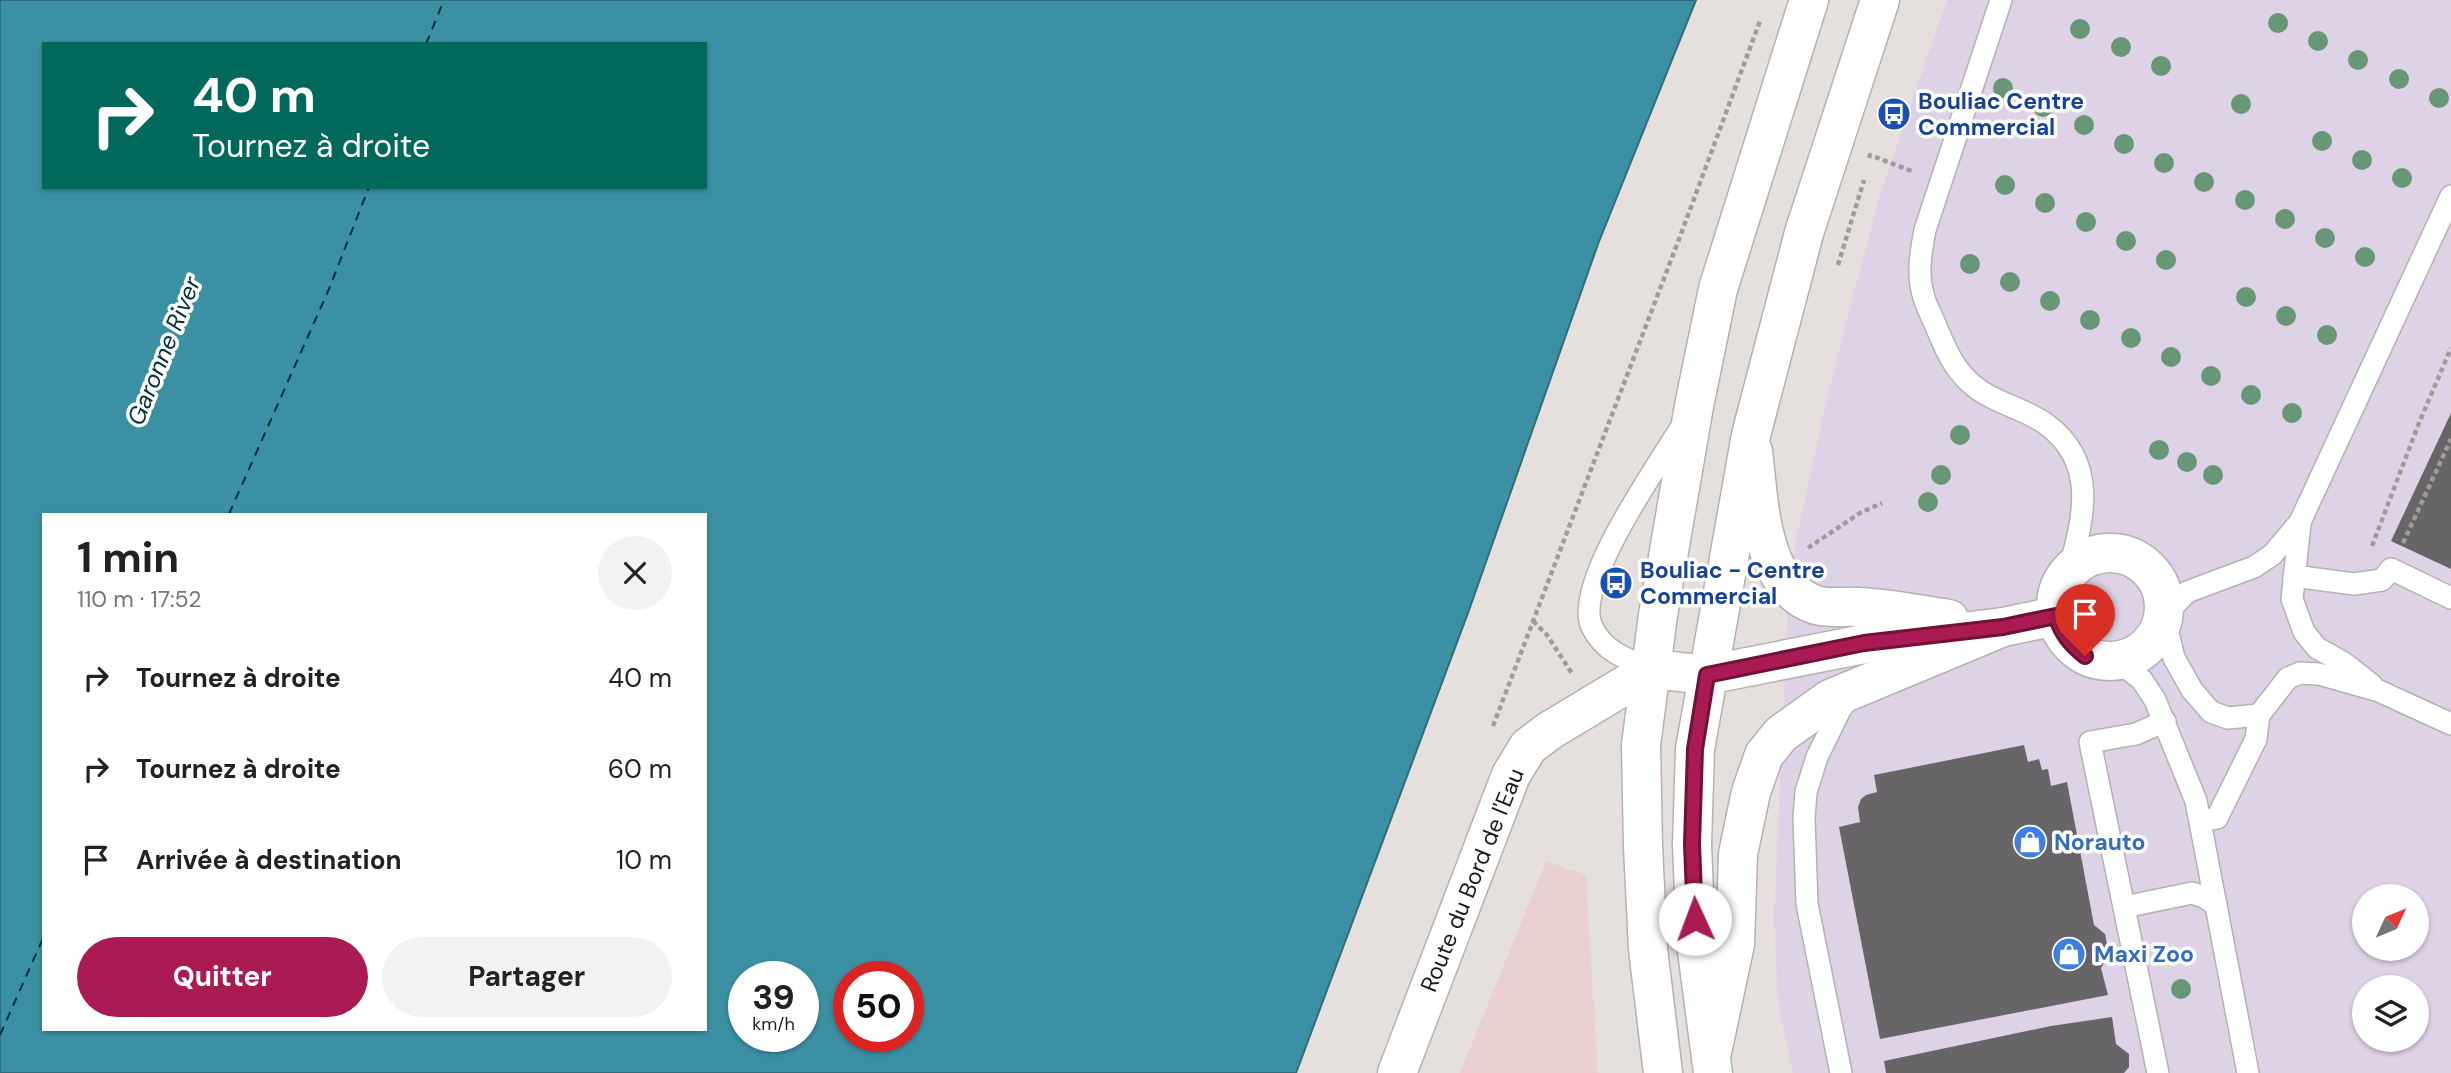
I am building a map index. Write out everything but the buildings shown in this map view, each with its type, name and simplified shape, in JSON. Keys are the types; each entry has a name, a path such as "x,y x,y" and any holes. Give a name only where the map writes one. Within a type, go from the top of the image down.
{"street":[{"path":"1663,1073 1648,949 1641,745 1658,615 1718,289 1809,0"},
{"path":"1712,1067 1696,943 1692,844 1695,749 1751,435 1804,233 1881,0"},
{"path":"1751,435 1760,516 1775,568 1784,583 1798,597 1819,606 1859,607 2003,627"},
{"path":"2117,553 2134,558 2149,568 2159,582 2164,599 2164,617 2153,642 2143,651 2118,661 2101,661 2085,656 2071,645 2056,616 2056,600 2069,571 2083,560 2099,554 2117,553"},
{"path":"1652,669 1707,675 1864,643 2003,627 2056,616"},
{"path":"1712,1067 1735,944 1738,854 1751,792 1764,755 1780,734 1830,699 2003,627"},
{"name":"Route du Bord de l'Eau","path":"1397,1073 1510,775 1528,747 1549,731 1652,669"}],"lane":[{"path":"2001,0 1925,230 1920,258 1922,293 1948,358 1957,369 1979,390 2046,424 2063,440 2074,456 2082,480 2084,498 2080,533 2069,571"},
{"path":"2259,715 2228,718 2211,712 2192,690 2174,659 2164,617 2187,593 2254,567 2272,555 2300,522 2451,196"},
{"path":"1652,669 1621,658 1610,649 1591,625 1587,609 1595,578 1620,526 1695,406"},
{"path":"2300,522 2292,599 2304,632 2317,648 2344,663 2379,691"},
{"path":"2294,576 2354,584 2382,580 2391,569 2451,598"},
{"path":"2118,661 2143,680 2165,721 2196,801 2248,1073"},
{"path":"2200,821 2217,818 2256,739 2259,715 2288,678 2300,673 2319,674 2379,691 2451,724"},
{"path":"1841,1073 1807,904 1804,818 1806,792 1817,757 1841,708 1861,685"},
{"path":"2158,1073 2090,742 2136,734 2165,721"},
{"path":"2124,906 2192,893 2216,905"}],"path":[{"path":"1492,731 1763,13"},
{"path":"1870,155 1941,184"},
{"path":"2354,584 2383,520 2419,423 2451,348"},
{"path":"2391,569 2451,439"},
{"path":"1805,550 1860,513 1882,503"},
{"path":"1533,621 1547,635 1569,667 1591,706"}],"shaded area":[{"path":"1947,0 2451,0 2451,1073 1793,1073 1778,1002 1774,920 1788,596 1794,550 1828,394 1879,197"},
{"path":"1546,861 1586,875 1598,1073 1460,1073"}],"water":[{"name":"Garonne River","path":"0,0 1696,0 1598,244 1468,613 1296,1073 0,1073"}],"ferry route":[{"path":"427,42 444,0"},
{"path":"229,513 329,289 368,189"},
{"path":"0,1035 42,940"}],"place":[{"name":"Bouliac Centre Commercial","path":"1894,114"},
{"name":"Bouliac - Centre Commercial","path":"1616,583"},
{"name":"Norauto","path":"2030,842"},
{"name":"Maxi Zoo","path":"2069,954"}],"route":[{"path":"1695,919 1692,844 1695,749 1707,675 1763,666 1864,643 2003,627 2056,616 2071,645 2085,656"}]}
